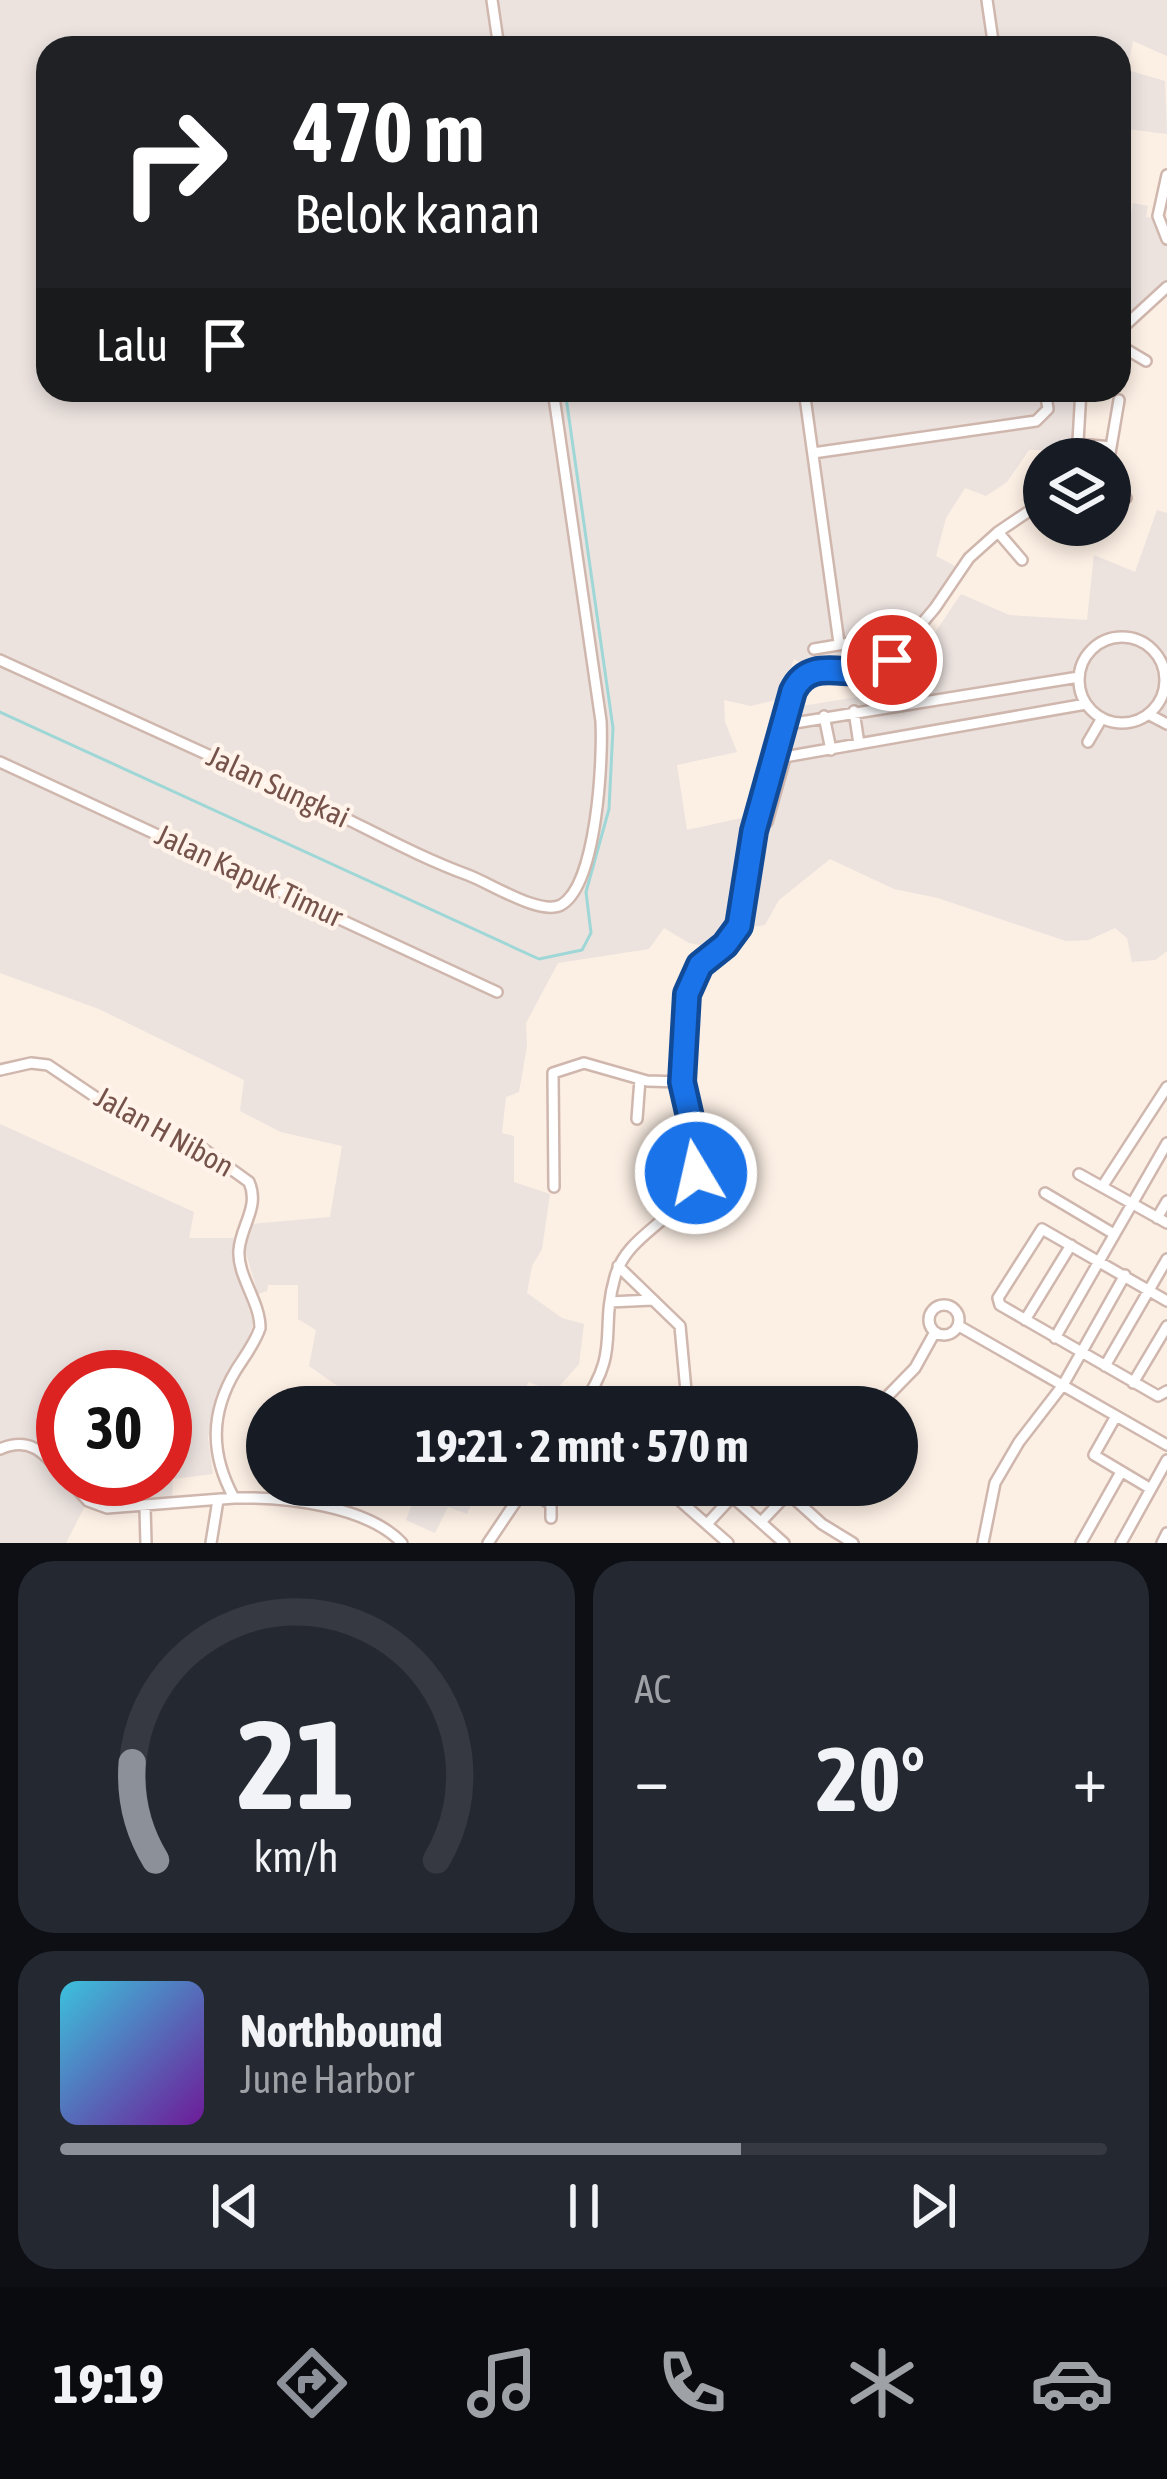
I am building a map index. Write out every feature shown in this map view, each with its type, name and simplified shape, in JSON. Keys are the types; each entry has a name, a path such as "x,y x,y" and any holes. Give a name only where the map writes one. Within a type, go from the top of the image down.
{"street":[{"path":"492,0 497,36"},
{"path":"987,0 992,36"},
{"path":"1167,175 1158,210 1167,239"},
{"path":"1131,320 1167,287"},
{"path":"1131,353 1146,362"},
{"name":"Jalan Sungkai","path":"0,660 452,869 541,908 558,907 571,896 596,821 602,755 555,402"},
{"path":"806,402 839,644"},
{"path":"813,454 1036,421 1048,409 1047,402"},
{"path":"1079,438 1081,402"},
{"path":"1113,438 1119,402"},
{"path":"593,1386 605,1365 618,1267 628,1249 669,1215 696,1173 698,1152 682,1082 682,1038 691,979 739,926 754,831 767,822 782,725 793,691 803,674 885,667 935,608 962,565 1023,515"},
{"path":"998,532 1022,560"},
{"path":"1128,638 1142,642 1157,656 1165,691 1148,714 1129,723 1102,718 1086,704 1079,677 1085,657 1095,646 1107,639 1128,638"},
{"path":"814,649 868,640"},
{"path":"782,725 1079,677"},
{"path":"778,759 1086,704"},
{"path":"854,711 860,745"},
{"path":"1148,714 1167,724"},
{"path":"824,716 831,750"},
{"path":"1088,742 1102,718"},
{"name":"Jalan Kapuk Timur","path":"0,762 496,992"},
{"name":"Jalan H Nibon","path":"0,1070 31,1063 49,1065 140,1126 202,1148 251,1185 254,1202 239,1254 260,1314 260,1328 226,1387 215,1423 218,1465 234,1498"},
{"path":"554,1186 553,1073 584,1064 640,1079 682,1082"},
{"path":"637,1119 640,1079"},
{"path":"1102,1187 1167,1087"},
{"path":"1055,1338 1167,1143"},
{"path":"1079,1174 1162,1221 1167,1201"},
{"path":"1045,1193 1114,1234"},
{"path":"1165,1393 1133,1383 998,1302 1040,1230 1167,1301"},
{"path":"1025,1320 1070,1245"},
{"path":"1106,1366 1167,1260"},
{"path":"618,1267 683,1332 686,1386"},
{"path":"983,1543 995,1483 1063,1384 1125,1275"},
{"path":"610,1302 652,1300"},
{"path":"942,1305 956,1311 958,1326 946,1336 935,1332 930,1314 942,1305"},
{"path":"958,1326 1167,1444"},
{"path":"1133,1383 1167,1326"},
{"path":"897,1386 915,1368 935,1332"},
{"path":"1115,1416 1094,1455 1151,1489"},
{"path":"0,1449 13,1443 36,1447"},
{"path":"1121,1543 1167,1460"},
{"path":"1081,1543 1121,1472"},
{"path":"100,1506 284,1498 380,1525 402,1543"},
{"path":"211,1543 218,1500"},
{"path":"488,1543 513,1506"},
{"path":"550,1506 551,1518"},
{"path":"686,1506 728,1543"},
{"path":"707,1524 724,1506"},
{"path":"742,1506 784,1543"},
{"path":"761,1522 774,1506"},
{"path":"805,1506 822,1524 853,1543"},
{"path":"146,1507 146,1543"},
{"path":"1162,1543 1167,1533"}],"shaded area":[{"path":"0,0 1167,0 1167,56 1133,41 1131,51 1131,36 36,36 36,402 1077,402 1073,438 1023,438 1023,459 1007,482 986,496 965,488 946,518 936,556 955,566 928,610 886,660 874,666 802,664 794,659 780,699 751,706 724,700 725,722 737,752 677,765 687,830 755,815 740,910 728,936 711,947 689,943 664,928 649,949 558,963 526,1023 519,1092 506,1097 502,1133 514,1136 514,1182 550,1194 542,1249 532,1266 527,1293 562,1318 584,1324 579,1364 559,1386 529,1382 526,1386 338,1386 309,1366 316,1330 298,1319 298,1285 268,1285 267,1291 258,1294 244,1246 252,1224 330,1217 342,1146 281,1132 240,1111 244,1080 99,1009 0,973"},
{"path":"1131,71 1165,81 1167,134 1131,130"},
{"path":"1133,203 1148,206 1146,217 1155,218 1167,248 1167,280 1131,314"},
{"path":"1157,510 1167,513 1167,951 1155,960 1132,962 1127,938 1115,928 1089,940 1066,941 938,898 894,889 830,859 779,900 765,925 743,928 761,836 796,707 924,686 920,655 961,594 1009,615 1087,620 1094,555 1135,572"},
{"path":"0,1124 194,1212 189,1238 235,1238 235,1258 253,1323 246,1345 216,1395 208,1438 213,1474 192,1477 192,1350 36,1350 36,1506 85,1506 66,1543 0,1543"},
{"path":"411,1506 470,1506 467,1514 448,1507 435,1533 406,1520"}],"waterway":[{"path":"0,712 539,959 582,950 591,933 586,892 609,809 613,728 567,402"}],"route":[{"path":"696,1173 698,1152 682,1082 687,994 700,965 739,926 754,831 793,691 800,677 812,671 874,671 892,660"}]}
